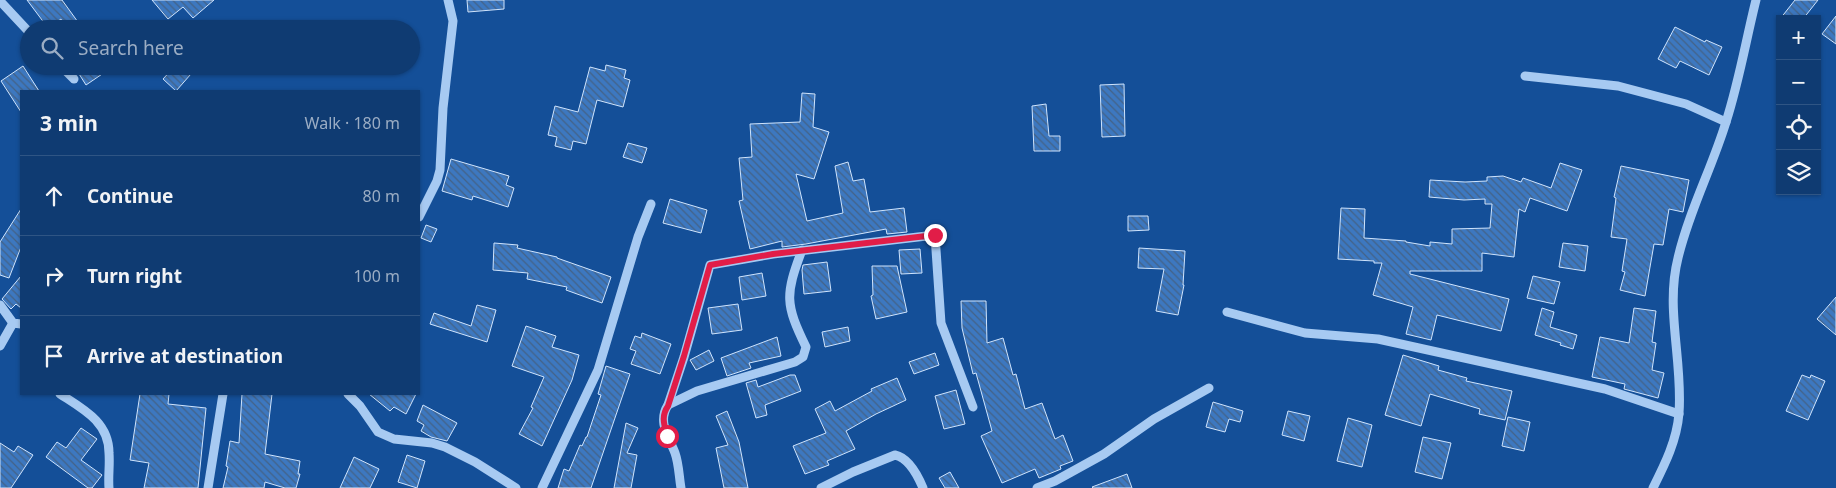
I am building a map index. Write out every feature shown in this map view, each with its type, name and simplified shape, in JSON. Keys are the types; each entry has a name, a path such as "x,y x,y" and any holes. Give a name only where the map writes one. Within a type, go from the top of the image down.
{"street":[{"path":"420,216 437,181 440,170 443,108 453,22 448,0"},
{"path":"1653,488 1667,460 1675,436 1679,414 1679,387 1672,300 1678,258 1726,122 1756,0"},
{"path":"0,1 20,22"},
{"path":"70,75 74,79"},
{"path":"1525,76 1618,86 1686,104 1726,122"},
{"path":"542,488 598,370 638,237 651,204"},
{"path":"681,488 676,454 667,436 663,422 664,413 684,356 710,265 802,250 935,235 940,323 973,406"},
{"path":"668,406 697,391 795,362 802,357 806,348 793,319 789,296 790,281 802,250"},
{"path":"0,305 17,324 0,346"},
{"path":"1226,312 1305,333 1378,339 1605,389 1679,414"},
{"path":"1037,488 1055,481 1104,454 1154,419 1209,388"},
{"path":"62,395 88,412 98,421 104,431 109,444 109,488"},
{"path":"208,488 223,395"},
{"path":"349,395 360,406 378,432 394,439 432,443 445,447 475,462 516,488"},
{"path":"821,488 853,472 895,455 902,457 917,475 923,488"}],"building":[{"path":"27,0 62,0 76,20 61,19 42,20"},
{"path":"152,0 214,0 193,18 183,7 168,19"},
{"path":"467,0 504,0 504,9 468,12"},
{"path":"1795,0 1818,0 1806,15 1783,15"},
{"path":"1836,16 1836,44 1822,34"},
{"path":"1675,27 1705,42 1706,40 1722,47 1709,75 1680,61 1676,68 1658,59"},
{"path":"606,65 626,70 624,78 630,80 623,107 597,100 586,144 573,141 571,150 555,146 557,137 548,135 555,106 578,112 590,67 605,71"},
{"path":"20,68 20,75 29,75 38,90 20,90 20,110 1,81"},
{"path":"80,75 101,75 86,85"},
{"path":"167,75 190,75 177,90 163,79"},
{"path":"1124,84 1125,136 1102,137 1100,85"},
{"path":"802,93 815,94 813,127 829,132 814,179 796,174 807,221 843,213 835,166 848,162 853,181 864,179 870,212 904,208 907,232 887,234 886,229 782,247 782,241 750,249 739,201 743,200 739,158 752,157 750,124 800,122"},
{"path":"1046,104 1049,136 1060,136 1060,151 1034,151 1032,106"},
{"path":"628,143 647,148 642,163 623,157"},
{"path":"451,159 509,176 506,185 514,188 508,207 473,196 472,200 442,191"},
{"path":"1560,163 1582,170 1567,211 1530,198 1525,212 1519,209 1514,257 1482,253 1482,271 1410,271 1410,274 1509,299 1501,331 1437,315 1431,340 1406,334 1413,307 1373,295 1382,263 1338,259 1341,208 1365,209 1364,238 1406,241 1430,246 1430,242 1452,244 1452,229 1490,228 1492,204 1485,204 1485,199 1464,200 1429,197 1430,180 1487,181 1487,177 1503,176 1521,182 1523,178 1551,188"},
{"path":"1621,166 1689,180 1683,212 1669,209 1663,245 1654,244 1645,296 1620,290 1625,272 1622,271 1627,239 1611,237 1616,198 1614,197"},
{"path":"670,199 707,210 701,233 663,223"},
{"path":"20,211 20,250 9,278 0,275 0,242"},
{"path":"1128,216 1148,216 1149,230 1128,231"},
{"path":"426,225 437,229 431,242 421,238"},
{"path":"494,243 518,245 517,248 557,257 611,277 602,303 566,290 567,287 527,279 528,273 493,270"},
{"path":"1563,243 1588,246 1585,271 1559,267"},
{"path":"1139,248 1185,251 1184,285 1178,315 1156,311 1164,269 1138,268"},
{"path":"920,249 922,273 901,274 899,250"},
{"path":"827,262 831,291 804,294 803,265"},
{"path":"872,266 897,266 907,312 876,319 871,296 873,295"},
{"path":"762,273 766,296 742,300 739,277"},
{"path":"1533,276 1560,282 1554,304 1527,298"},
{"path":"20,277 20,307 16,304 11,309 2,299"},
{"path":"1836,297 1836,335 1817,319"},
{"path":"961,301 986,301 987,343 1003,338 1013,375 1016,374 1025,409 1042,403 1055,439 1063,435 1073,461 1060,466 1061,469 1039,478 1035,469 1002,483 981,436 992,431 976,373 973,374 962,328"},
{"path":"738,304 742,330 712,334 708,308"},
{"path":"477,305 496,310 487,342 430,324 434,313 471,326"},
{"path":"1542,308 1554,312 1550,327 1577,335 1573,349 1535,335"},
{"path":"1634,308 1656,311 1652,342 1656,343 1652,370 1664,373 1658,398 1624,389 1625,384 1592,377 1600,337 1629,343"},
{"path":"526,326 556,336 552,347 579,355 572,380 542,446 519,434 533,408 531,407 544,377 512,366"},
{"path":"848,327 850,341 825,347 822,332"},
{"path":"642,333 671,344 660,374 631,364 636,351 630,349 635,336 641,338"},
{"path":"777,337 781,356 749,363 751,368 727,376 721,358"},
{"path":"709,350 714,361 696,370 690,360"},
{"path":"935,353 939,365 914,374 909,362"},
{"path":"1403,355 1439,366 1438,370 1467,378 1466,381 1512,391 1505,420 1479,414 1480,409 1430,394 1421,426 1385,415"},
{"path":"606,366 630,374 591,488 558,488 564,469 569,471 580,445 582,446 587,437 601,395 598,394"},
{"path":"790,375 795,375 801,391 765,405 767,415 756,418 746,383 756,380 758,387"},
{"path":"1802,375 1810,378 1811,375 1825,381 1808,420 1786,411"},
{"path":"897,378 906,400 846,431 855,449 827,461 829,465 805,474 793,446 826,433 815,409 830,401 835,411 872,391 871,389"},
{"path":"956,390 965,424 944,429 935,396"},
{"path":"140,395 169,395 168,404 206,408 198,488 144,488 149,463 130,460"},
{"path":"242,395 272,395 265,454 300,461 298,474 300,474 296,488 285,488 265,482 264,488 223,488 228,467 226,466 230,441 239,443"},
{"path":"370,395 416,395 406,414 394,407 390,411"},
{"path":"1213,402 1243,411 1240,422 1229,419 1225,432 1206,427"},
{"path":"423,405 457,423 447,441 431,437 421,431 424,425 417,421"},
{"path":"727,411 739,442 748,488 724,488 716,448 728,445 716,416"},
{"path":"1288,411 1310,416 1304,441 1282,435"},
{"path":"1508,417 1530,422 1524,451 1502,446"},
{"path":"1348,418 1372,425 1362,467 1337,461"},
{"path":"626,423 638,428 627,453 637,455 631,488 614,488"},
{"path":"81,428 97,439 81,460 102,475 92,488 88,488 46,457 57,442 66,448"},
{"path":"1423,437 1451,443 1442,479 1415,472"},
{"path":"0,443 14,452 18,446 33,455 11,488 0,488"},
{"path":"407,455 425,461 417,488 398,482"},
{"path":"354,457 379,469 370,488 340,488"},
{"path":"950,472 959,488 945,488 939,478"},
{"path":"1127,474 1132,488 1092,487"}],"route":[{"path":"667,436 663,422 664,413 684,356 700,293 710,265 802,250 935,235"}]}
